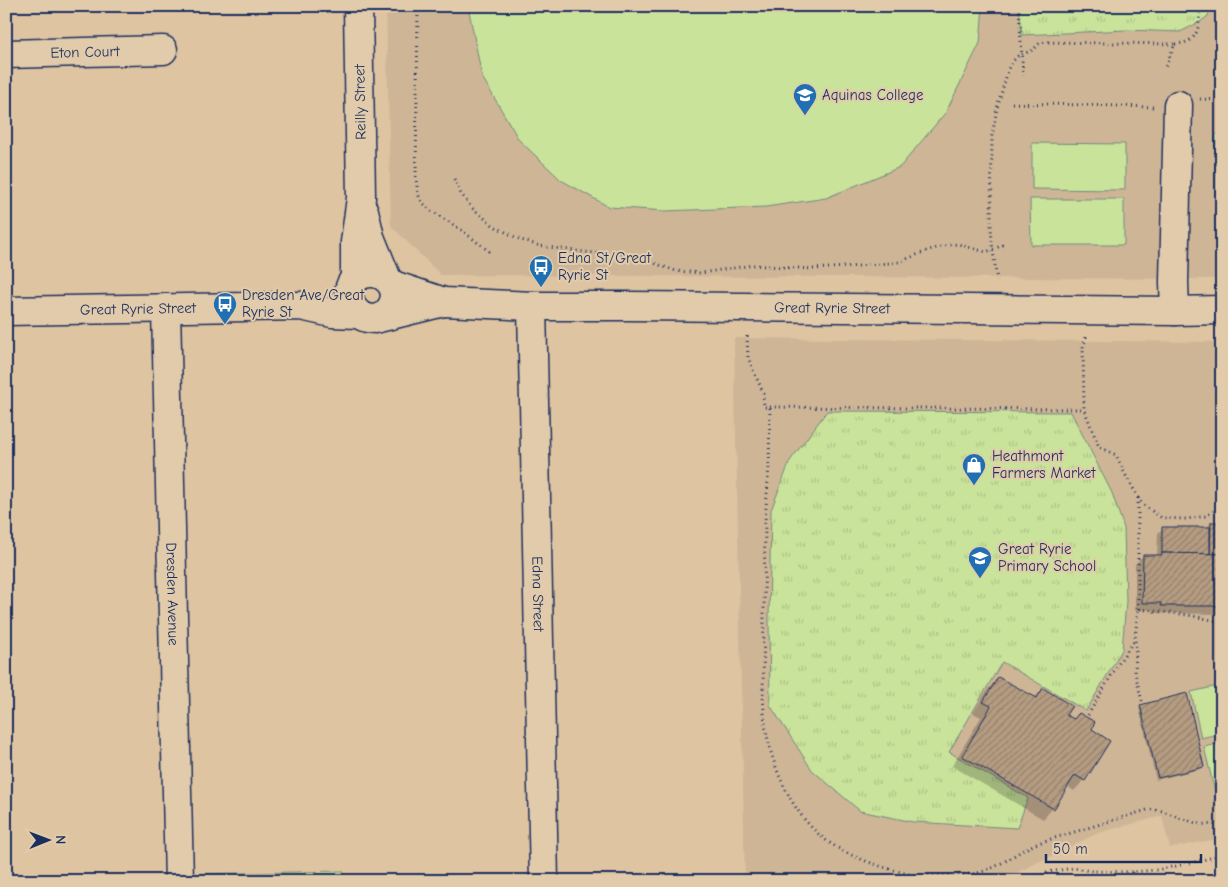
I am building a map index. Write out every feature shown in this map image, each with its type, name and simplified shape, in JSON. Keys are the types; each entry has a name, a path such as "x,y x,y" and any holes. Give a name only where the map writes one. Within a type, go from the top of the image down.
{"street":[{"name":"Reilly Street","path":"353,282 355,242 361,198 358,6"},
{"name":"Eton Court","path":"6,54 163,50"},
{"path":"1170,106 1175,311"},
{"name":"Reilly Street","path":"361,198 370,237 390,282"},
{"path":"375,273 380,274 390,282 396,297 390,312 370,316 352,308 350,300 353,282 362,275 375,273"},
{"name":"Great Ryrie Street","path":"301,306 338,293 353,282"},
{"name":"Great Ryrie Street","path":"390,282 444,302"},
{"name":"Great Ryrie Street","path":"6,311 301,306 332,313 370,316 444,302 532,306 1222,310"},
{"name":"Edna Street","path":"532,306 544,881"},
{"name":"Dresden Avenue","path":"166,308 179,881"}],"path":[{"path":"418,6 416,178 418,194 422,202 430,210 490,252"},
{"path":"1019,6 1023,76"},
{"path":"997,281 992,250 991,157 996,108 1008,67 1018,56 1033,50 1039,44 1045,42 1187,43 1199,27 1200,6"},
{"path":"1164,70 1175,44"},
{"path":"1012,103 1170,106"},
{"path":"454,179 461,194 472,208 494,226 521,240 547,247 640,258 676,272 701,273 764,265 812,269 880,264 899,262 929,250 958,244 986,252 1006,244"},
{"path":"747,336 748,357 763,392 764,407 1084,409"},
{"path":"1086,337 1083,345 1084,409 1099,447 1116,455 1142,504 1162,518 1187,519 1206,516 1222,506"},
{"path":"770,408 769,466 765,521 763,697 765,723 770,748 782,783 804,818 822,838 837,848 861,859 897,871 914,875 975,874 998,866 1038,842 1147,810 1160,810 1200,824 1222,824"},
{"path":"1138,497 1138,609 1135,639 1135,673 1142,701"},
{"path":"1138,609 1188,615 1222,622"},
{"path":"1088,715 1135,639"},
{"path":"1028,881 1049,872 1073,868 1092,871 1132,872 1157,870 1214,857 1222,850"},
{"path":"1132,872 1134,881"}],"shaded area":[{"name":"Aquinas College","path":"386,6 1222,6 1222,279 441,275 391,226"},
{"name":"Great Ryrie Primary School","path":"734,338 1222,342 1222,838 1170,848 1162,816 1098,833 999,881 745,881"}],"green space":[{"path":"468,6 983,6 980,43 946,112 900,167 826,198 766,207 665,211 609,207 561,180 519,140 482,77"},
{"path":"1019,6 1210,6 1208,16 1180,32 1127,30 1022,35"},
{"path":"1216,134 1222,134 1222,260 1217,260"},
{"path":"1032,143 1125,144 1125,190 1032,189"},
{"path":"1030,199 1124,199 1124,245 1031,245"},
{"path":"827,411 1071,412 1112,493 1124,528 1126,601 1122,650 1086,711 1002,662 949,752 1028,798 1017,828 913,822 860,811 812,770 770,705 771,510 790,461"},
{"path":"1222,685 1222,733 1201,738 1191,692"},
{"path":"1222,743 1222,791 1215,792 1204,747"},
{"path":"343,871 344,881 194,881 194,874"}],"building":[{"path":"1211,522 1222,522 1222,554 1210,554"},
{"path":"1162,527 1210,527 1210,554 1162,553"},
{"path":"1162,553 1222,554 1222,606 1161,606 1161,603 1142,603 1143,555 1161,555"},
{"path":"998,677 1037,698 1043,688 1072,706 1066,715 1074,719 1079,713 1095,722 1092,729 1110,741 1085,781 1075,775 1054,809 962,756 991,706 983,702"},
{"path":"1187,693 1204,767 1158,778 1140,705"}],"place":[{"name":"Aquinas College","path":"805,116"},
{"name":"Edna St/Great Ryrie St","path":"541,288"},
{"name":"Dresden Ave/Great Ryrie St","path":"225,325"},
{"name":"Heathmont Farmers Market","path":"974,486"},
{"name":"Great Ryrie Primary School","path":"980,579"}]}
